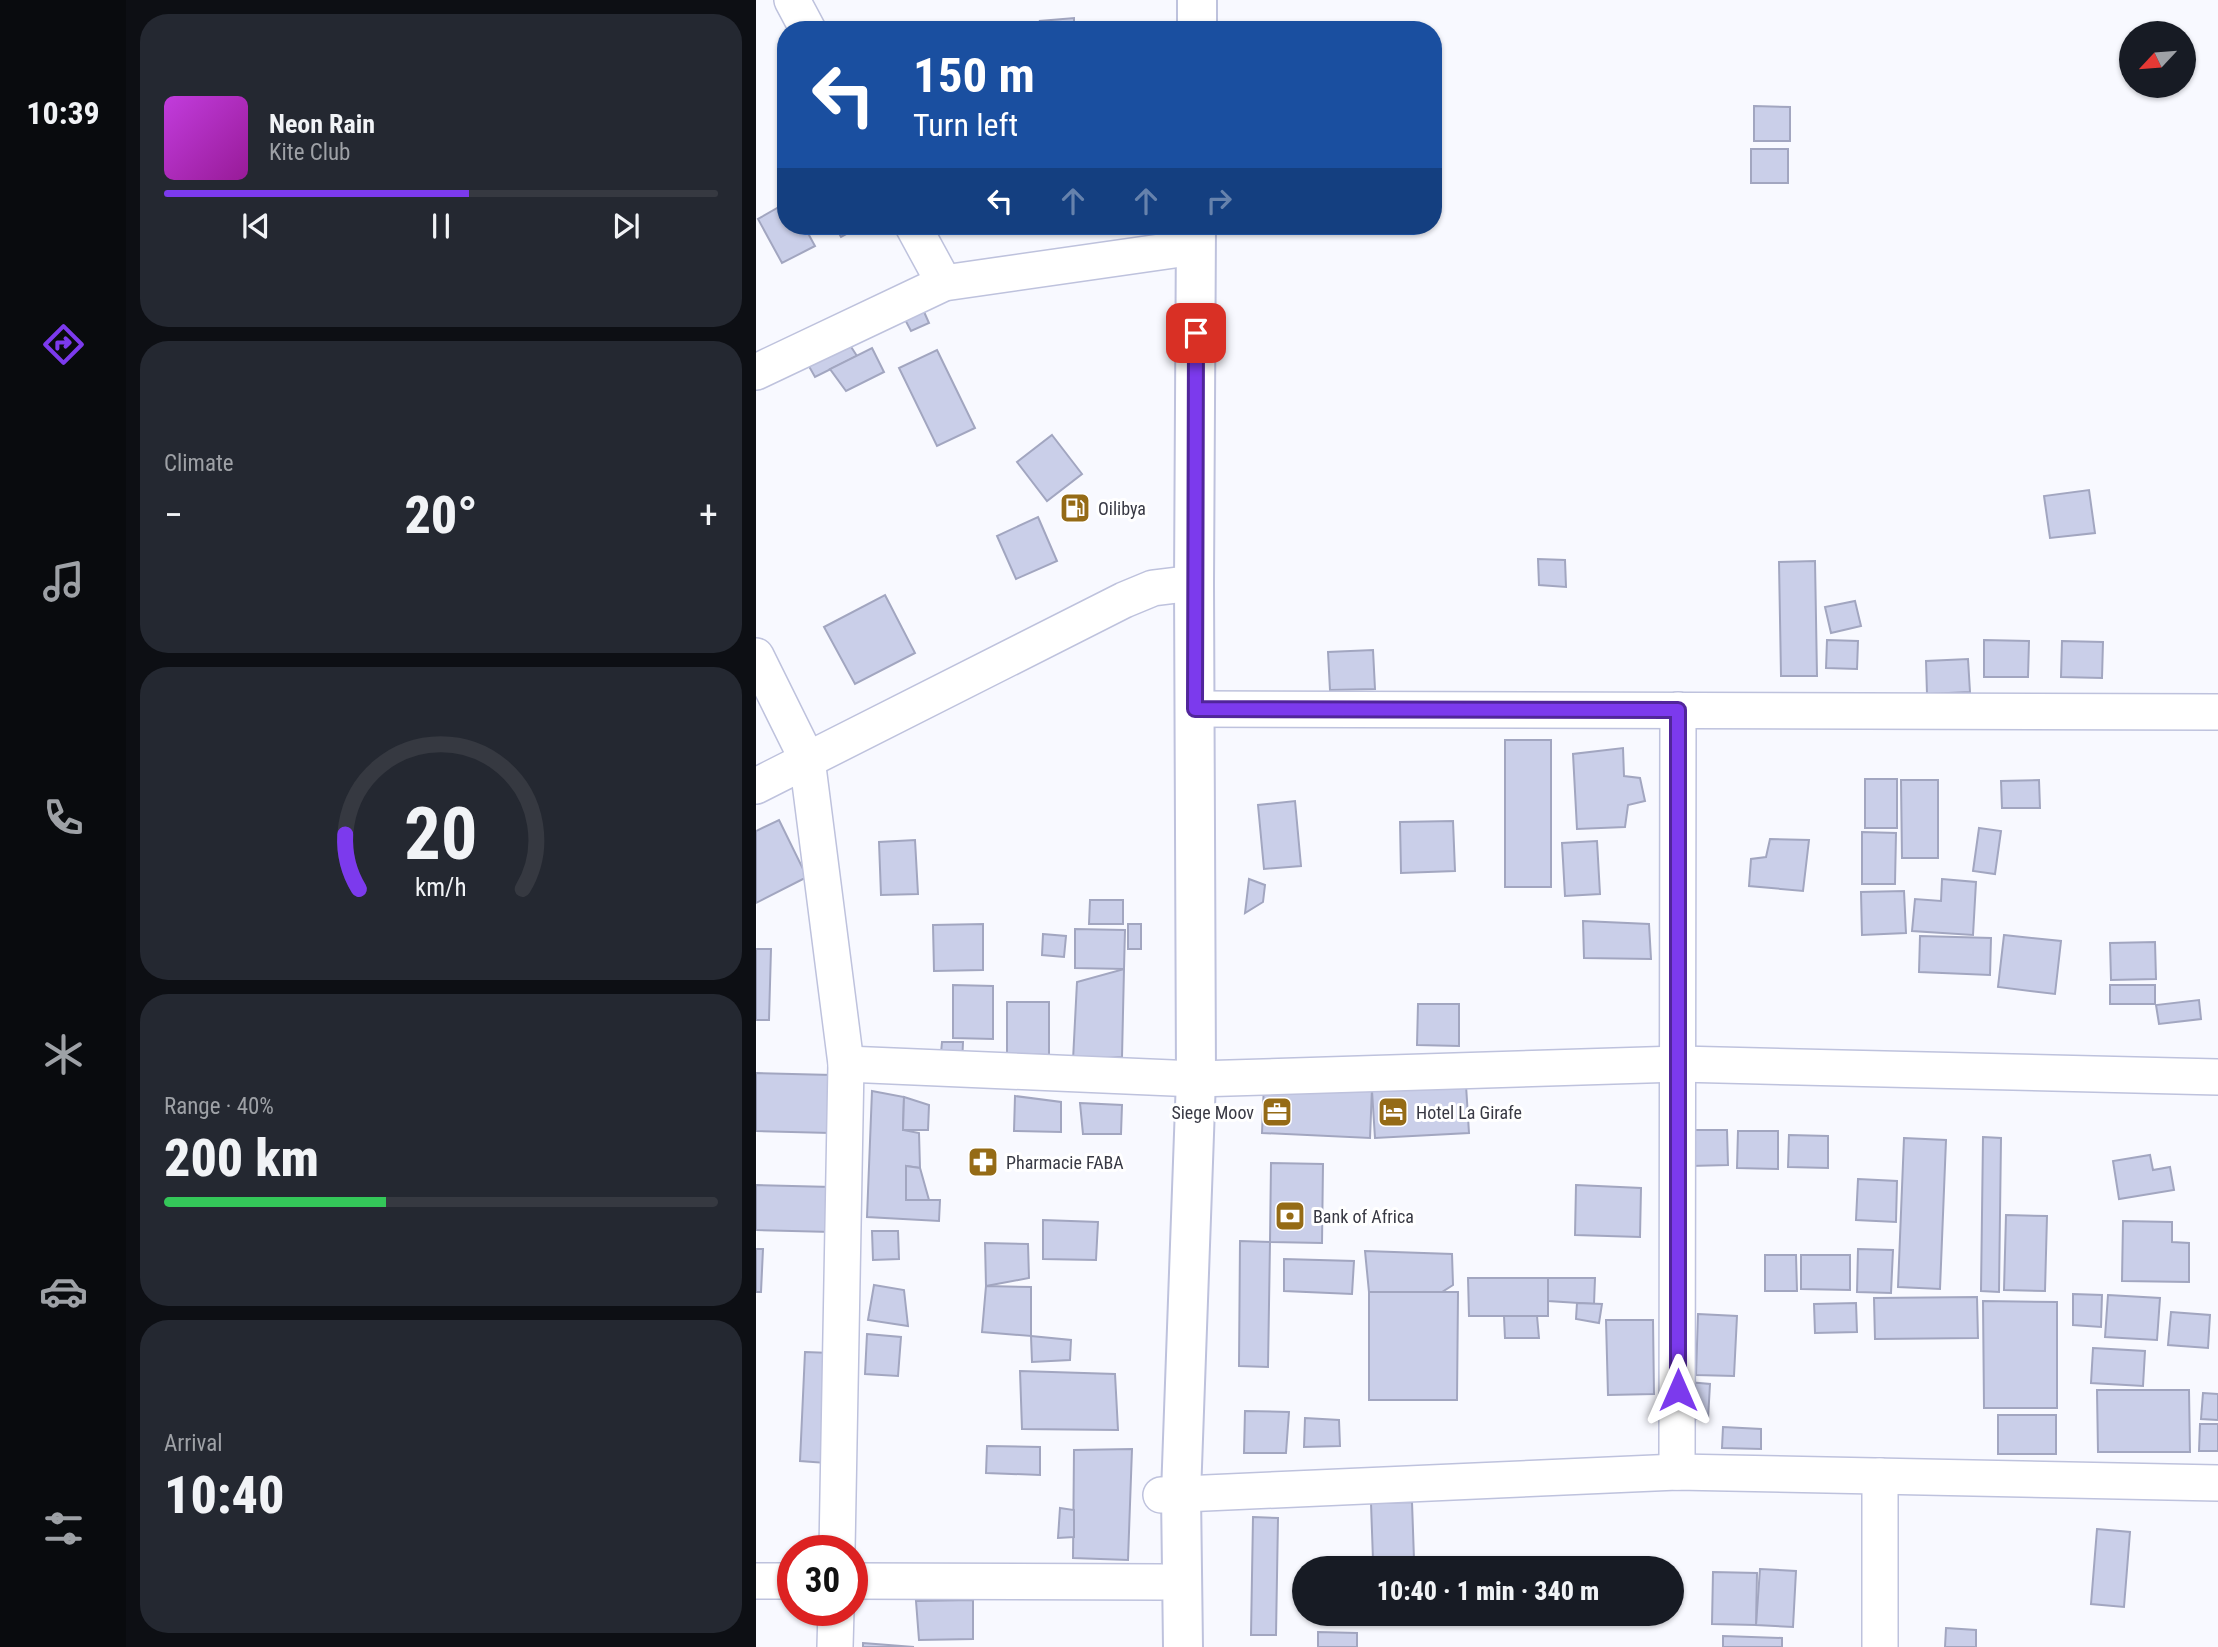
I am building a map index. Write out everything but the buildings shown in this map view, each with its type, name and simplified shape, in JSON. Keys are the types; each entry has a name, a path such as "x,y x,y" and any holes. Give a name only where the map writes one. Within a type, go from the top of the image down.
{"main road":[{"path":"1174,0 1174,21"},
{"path":"1197,0 1197,21"},
{"path":"1181,235 1185,1079"},
{"path":"1161,1647 1162,1581 1171,1494 1195,709 1181,584"},
{"path":"1171,1494 1183,1647"}],"street":[{"path":"792,0 803,21"},
{"path":"918,235 944,283"},
{"path":"756,372 944,283 1176,235"},
{"path":"756,786 1124,600 1181,584"},
{"path":"756,656 807,759 846,1064 837,1535"},
{"path":"1195,709 2218,712"},
{"path":"1678,710 1678,1472"},
{"path":"846,1064 1185,1079 1679,1064 2218,1077"},
{"path":"1171,1494 1678,1472 2218,1483"},
{"path":"1880,1476 1880,1647"},
{"path":"756,1581 777,1581"},
{"path":"868,1581 1162,1581"},
{"path":"835,1647 836,1626"}],"place":[{"name":"Oilibya","path":"1075,508"},
{"name":"Siege Moov","path":"1277,1112"},
{"name":"Hotel La Girafe","path":"1393,1112"},
{"name":"Pharmacie FABA","path":"983,1162"},
{"name":"Bank of Africa","path":"1290,1216"}],"route":[{"path":"1196,333 1195,709 1678,710 1678,1390"}]}
